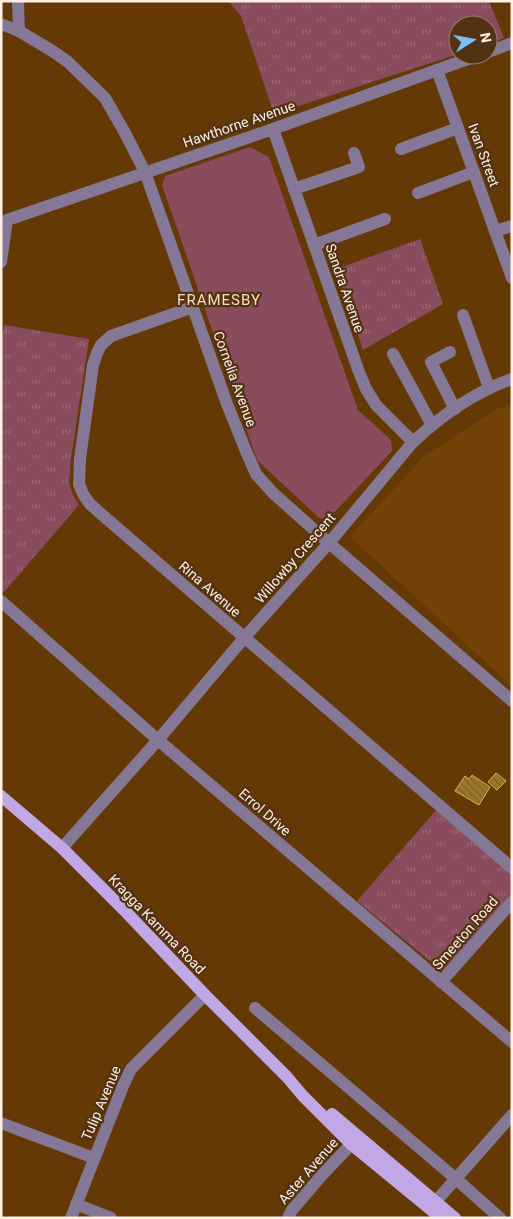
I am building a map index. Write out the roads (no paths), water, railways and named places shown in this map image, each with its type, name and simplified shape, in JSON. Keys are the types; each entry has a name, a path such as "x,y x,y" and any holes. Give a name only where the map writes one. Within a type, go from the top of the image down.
{"main road":[{"name":"Kragga Kamma Road","path":"1,796 62,848 287,1077 303,1096 433,1204 455,1218"},
{"name":"Kragga Kamma Road","path":"433,1204 441,1218"}],"street":[{"path":"18,1 20,31"},
{"name":"Cornelia Avenue","path":"1,24 20,31 68,62 104,98 145,172 227,404 256,474 273,493 328,543 512,701"},
{"path":"498,48 512,43"},
{"name":"Hawthorne Avenue","path":"1,262 8,220 273,129 451,65"},
{"name":"Ivan Street","path":"437,70 512,278"},
{"path":"401,149 458,128"},
{"name":"Sandra Avenue","path":"273,129 366,389 376,405 413,442"},
{"path":"294,189 359,167 354,153"},
{"path":"418,193 474,172"},
{"path":"314,245 385,219"},
{"path":"495,232 512,226"},
{"name":"Rina Avenue","path":"193,307 112,336 101,346 94,365 80,459 79,484 83,494 100,514 512,868"},
{"path":"463,315 489,388"},
{"path":"450,352 431,362 455,409"},
{"path":"393,354 432,425"},
{"name":"Willowby Crescent","path":"62,848 158,740 413,442 432,425 472,397 512,379"},
{"name":"Errol Drive","path":"1,601 158,740 512,1042"},
{"name":"Smeeton Road","path":"442,982 512,902"},
{"name":"Tulip Avenue","path":"71,1218 131,1069 205,995"},
{"path":"255,1008 500,1218"},
{"path":"433,1204 512,1115"},
{"path":"1,1123 94,1158"},
{"name":"Aster Avenue","path":"288,1218 292,1210 354,1140"},
{"path":"76,1204 111,1218"}],"district":[{"name":"FRAMESBY","path":"219,300"}]}
